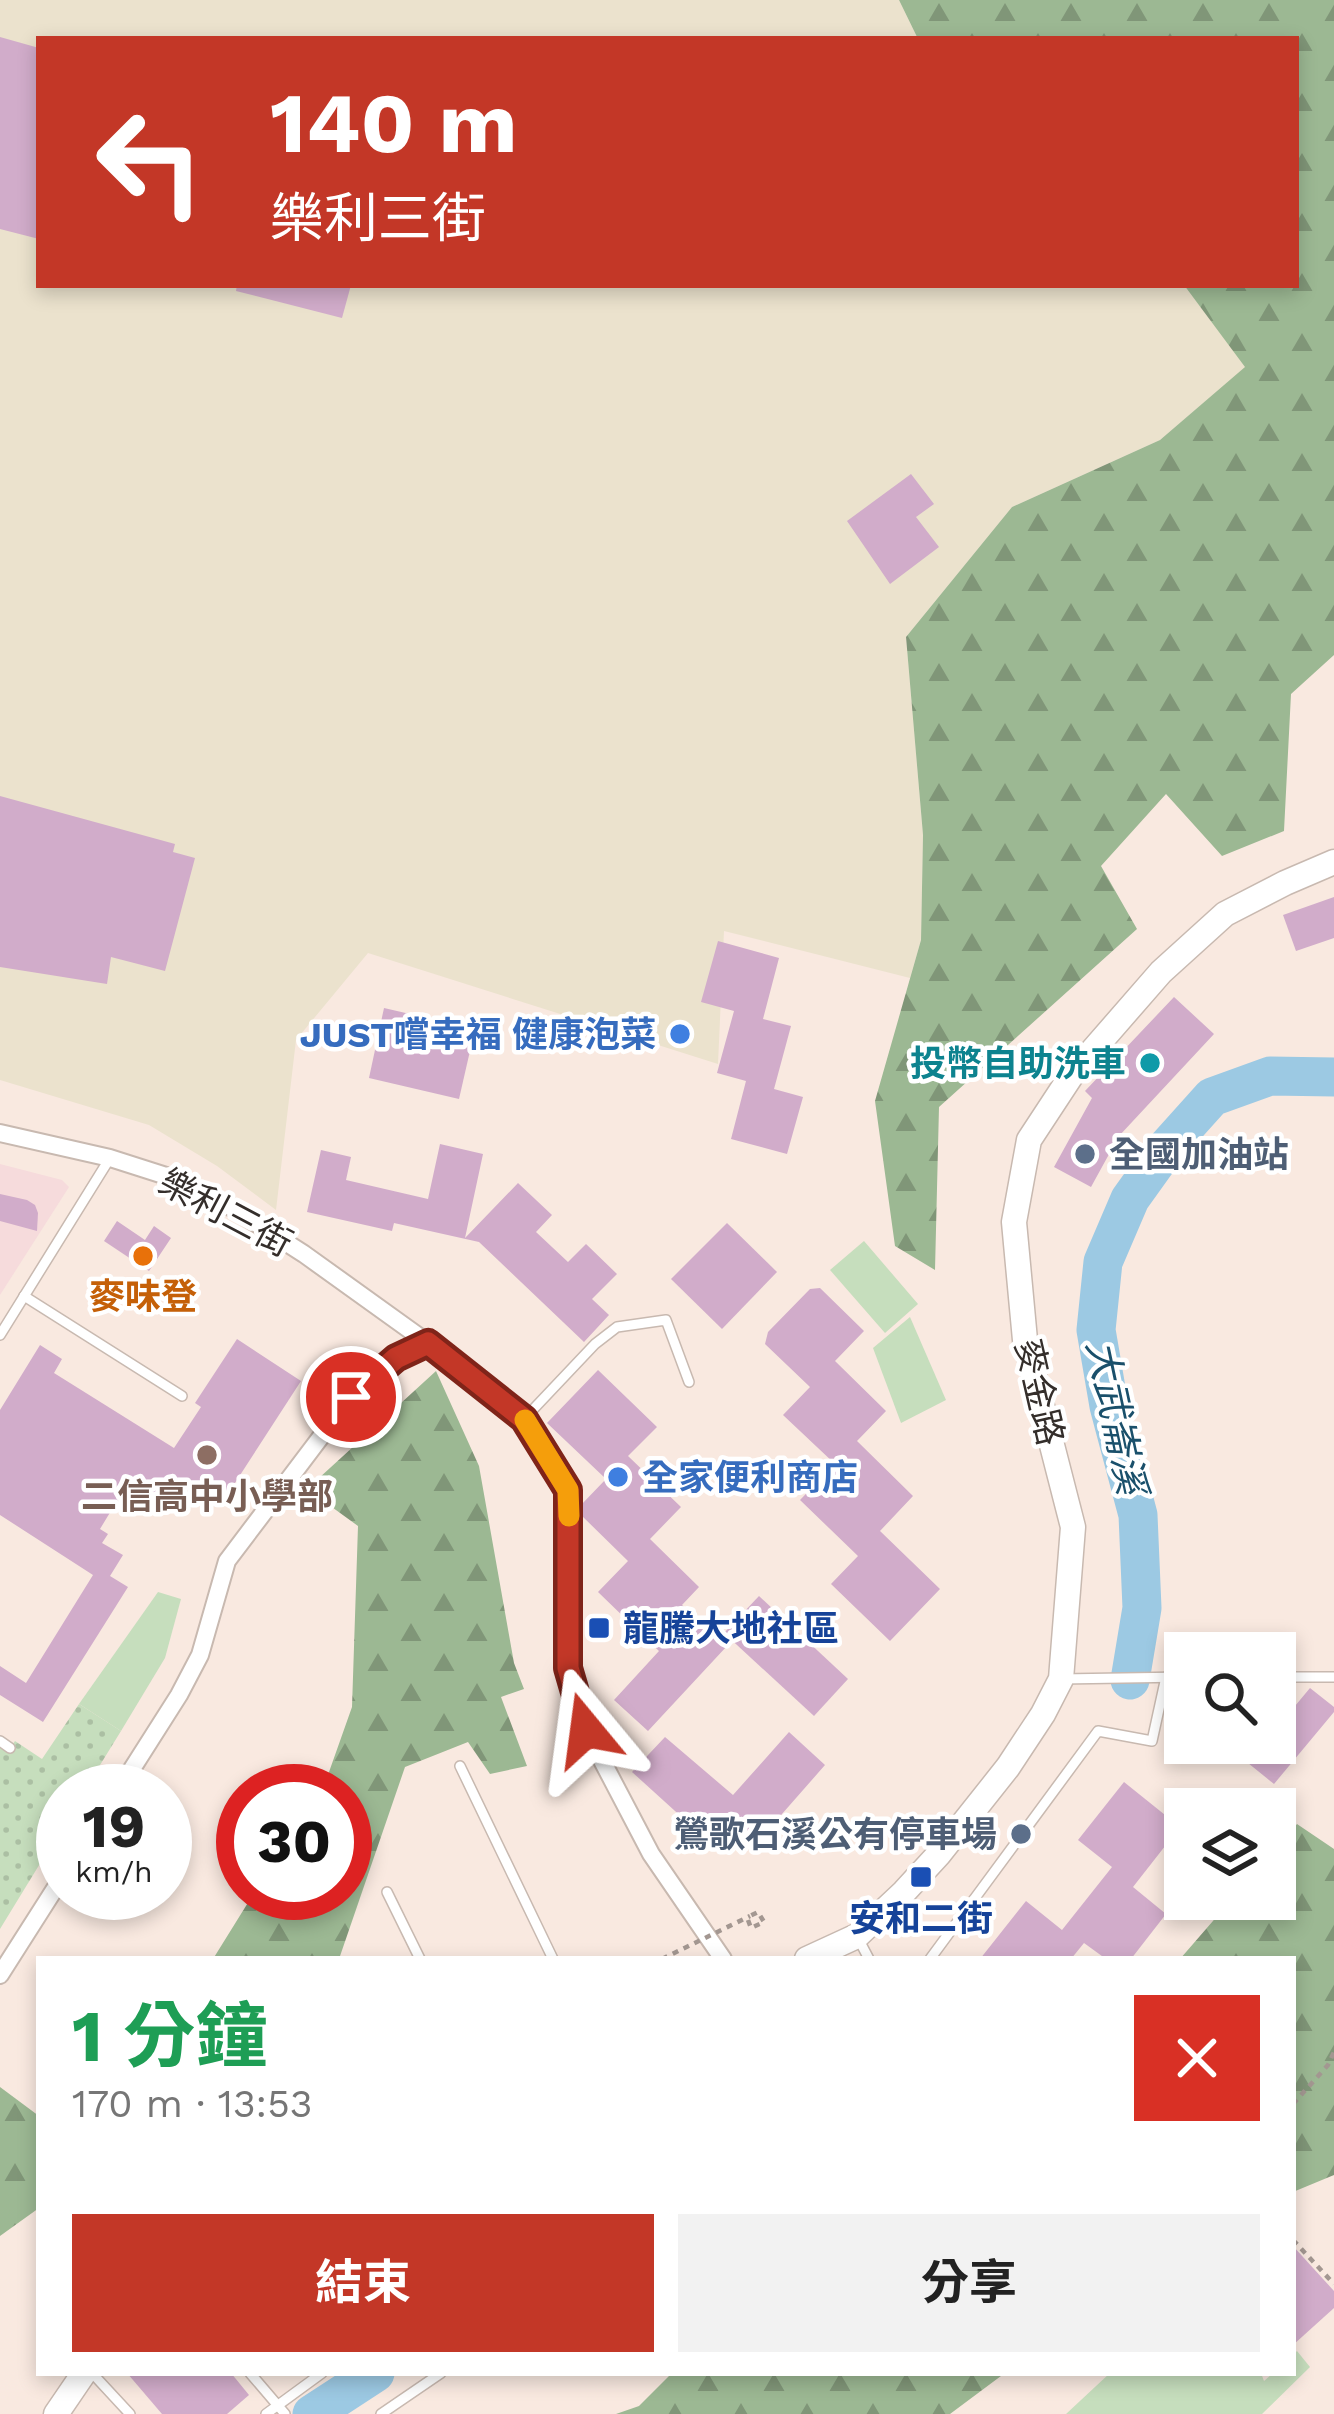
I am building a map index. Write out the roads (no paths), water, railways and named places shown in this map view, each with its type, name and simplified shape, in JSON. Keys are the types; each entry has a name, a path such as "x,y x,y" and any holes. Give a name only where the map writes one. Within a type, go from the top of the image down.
{"street":[{"name":"麥金路","path":"814,1956 857,1936 939,1854 1072,1679 1073,1527 1025,1340 1014,1222 1029,1140 1073,1072 1160,972 1225,914 1334,862"},
{"name":"樂利三街","path":"0,1133 110,1158 182,1181 229,1206 428,1343 524,1419 568,1490 568,1668 586,1730 651,1854 721,1956"},
{"path":"135,1764 200,1655 227,1561 351,1397 396,1358 428,1343"},
{"path":"0,1975 36,1918"},
{"path":"56,2414 86,2376"}],"lane":[{"path":"0,1335 110,1158"},
{"path":"24,1297 182,1396"},
{"path":"524,1419 595,1343 617,1327 666,1320 689,1382"},
{"path":"1072,1679 1164,1677"},
{"path":"1296,1677 1334,1677"},
{"path":"932,1956 1098,1732 1152,1741 1164,1686"},
{"path":"460,1766 552,1956"},
{"path":"387,1892 419,1956"},
{"path":"857,1936 867,1956"},
{"path":"91,2376 130,2414"},
{"path":"253,2376 281,2410"},
{"path":"266,2414 281,2410 319,2376"},
{"path":"381,2414 437,2376"}],"waterway":[{"name":"大武崙溪","path":"1130,1680 1142,1608 1138,1515 1109,1406 1096,1330 1103,1262 1130,1199 1212,1097 1270,1076 1334,1077"},
{"name":"大武崙溪","path":"312,2414 370,2376"}],"place":[{"name":"JUST嚐幸福 健康泡菜","path":"680,1034"},
{"name":"投幣自助洗車","path":"1150,1063"},
{"name":"全國加油站","path":"1085,1154"},
{"name":"麥味登","path":"143,1256"},
{"name":"二信高中小學部","path":"207,1455"},
{"name":"全家便利商店","path":"618,1477"},
{"name":"龍騰大地社區","path":"599,1628"},
{"name":"鶯歌石溪公有停車場","path":"1021,1834"},
{"name":"安和二街","path":"921,1877"}]}
